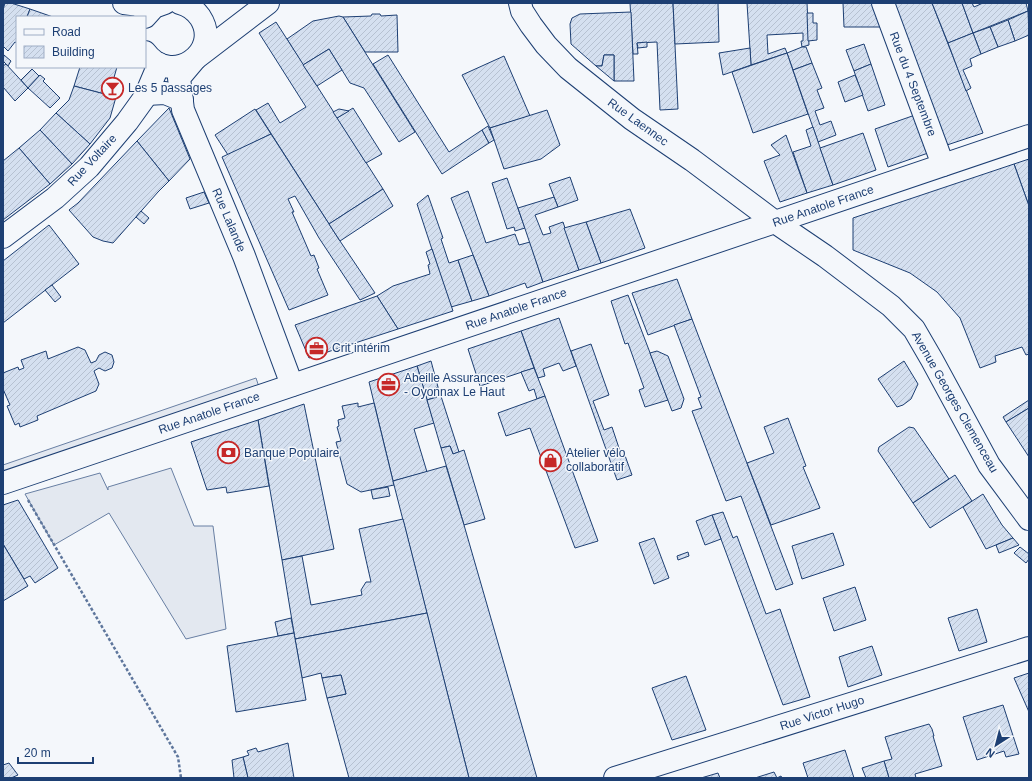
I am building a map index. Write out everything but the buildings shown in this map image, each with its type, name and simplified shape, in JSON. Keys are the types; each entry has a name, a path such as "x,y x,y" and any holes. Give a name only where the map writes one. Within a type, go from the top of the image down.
{"main road":[{"path":"124,3 155,9"},
{"path":"180,3 190,7 196,12 204,28 204,45 200,53 194,59"},
{"path":"152,58 174,67 188,64 268,3"},
{"name":"Rue Laennec","path":"520,3 522,11 531,25 546,45 568,68 632,119 692,160 775,222"},
{"name":"Rue du 4 Septembre","path":"883,3 942,165"},
{"name":"Rue Voltaire","path":"3,237 55,198 89,167 126,122 146,94 152,58"},
{"name":"Rue Lalande","path":"194,59 179,78 183,110 244,256 292,385"},
{"path":"146,94 165,93 182,100"},
{"name":"Rue Anatole France","path":"3,483 1029,136"},
{"name":"Avenue Georges Clemenceau","path":"775,222 825,256 891,306 914,330 989,465 1029,519"},
{"name":"Rue Victor Hugo","path":"615,778 1029,648"}],"path":[{"path":"3,483 8,498 25,494 178,757 181,778"}],"shaded area":[{"path":"256,378 259,387 3,472 3,465"},
{"path":"171,468 194,526 213,526 226,629 186,639 109,513 54,545 25,494 100,473 108,490 108,487"}],"place":[{"name":"Les 5 passages","path":"113,88"},
{"name":"Crit intérim","path":"316,348"},
{"name":"Abeille Assurances - Oyonnax Le Haut","path":"388,385"},
{"name":"Banque Populaire","path":"229,453"},
{"name":"Atelier vélo collaboratif","path":"550,460"}]}
